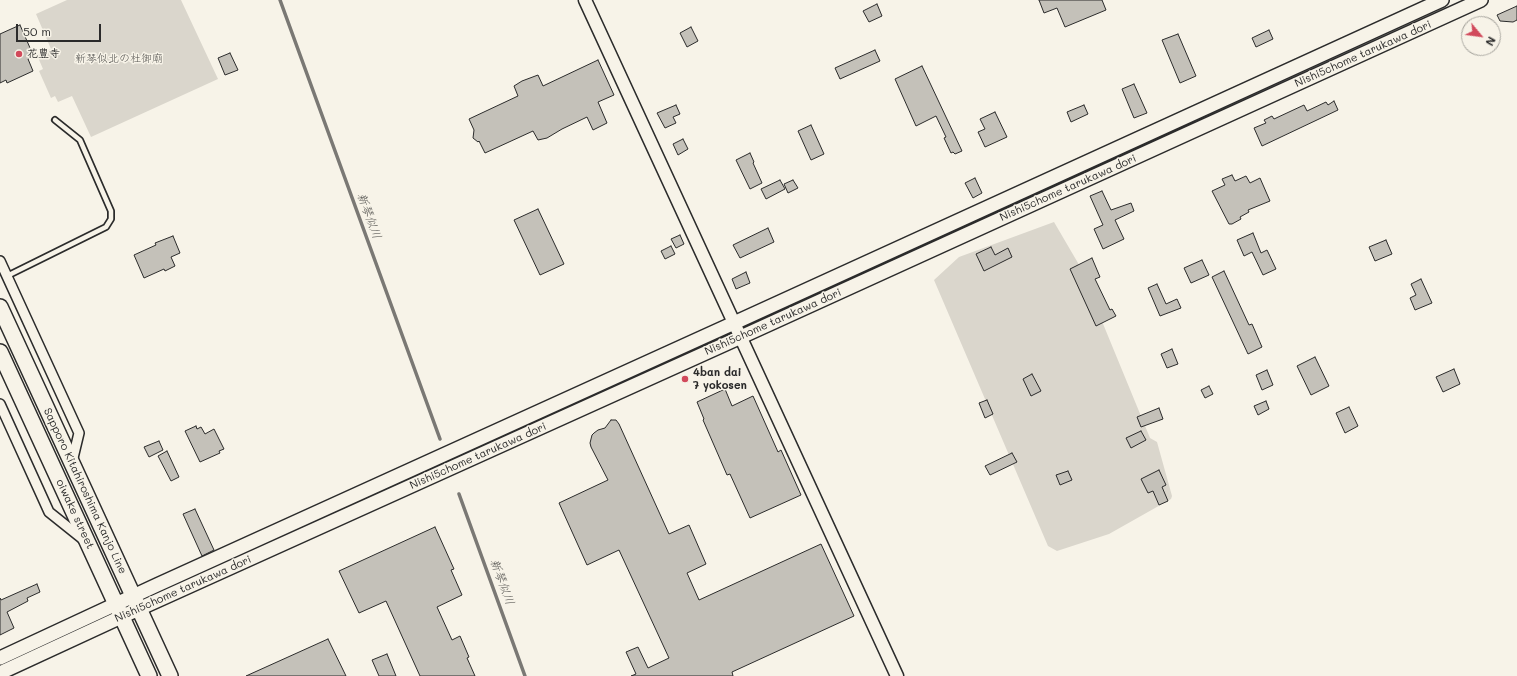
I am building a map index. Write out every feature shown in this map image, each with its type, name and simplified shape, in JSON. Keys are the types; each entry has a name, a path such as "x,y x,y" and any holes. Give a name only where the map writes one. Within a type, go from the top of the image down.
{"main road":[{"name":"Nishi5chome tarukawa dori","path":"136,603 734,324 1442,0"},
{"name":"Nishi5chome tarukawa dori","path":"0,658 136,603 741,337 1481,0"},
{"name":"Sapporo Kitahiroshima Kanjo Line","path":"0,307 170,676"},
{"name":"oiwake street","path":"0,352 149,676"},
{"name":"Nishi5chome tarukawa dori","path":"0,673 118,610"}],"street":[{"path":"584,0 897,676"},
{"path":"0,262 79,433 72,464"},
{"path":"0,404 49,512 88,543"}],"lane":[{"path":"6,276 106,226 111,219 111,211 80,140 55,120"}],"green space":[{"name":"新琴似北の杜御廟","path":"67,0 181,0 218,79 91,137 72,96 58,102 55,96 51,98 39,71 43,69 37,55 51,49 36,14"},
{"path":"1054,222 1078,263 1150,438 1157,442 1172,496 1171,499 1109,534 1057,551 1048,546 934,280 959,257"}],"building":[{"path":"1039,0 1102,0 1106,10 1065,27 1057,8 1044,13"},
{"path":"877,4 882,16 869,22 863,11"},
{"path":"1517,6 1517,20 1513,22 1501,21 1501,16 1497,15"},
{"name":"花豊寺","path":"20,25 34,57 28,59 33,71 7,83 6,80 0,83 0,34"},
{"path":"691,27 698,41 687,47 680,33"},
{"path":"1269,30 1273,39 1256,47 1252,38"},
{"path":"1178,34 1196,76 1180,83 1162,40"},
{"path":"875,50 880,61 840,79 835,68"},
{"path":"230,53 238,70 225,75 218,58"},
{"path":"598,60 614,95 598,102 607,123 593,130 587,117 547,138 538,140 533,131 485,153 479,141 478,142 473,138 474,130 469,119 518,96 514,86 522,81 538,75 543,86"},
{"path":"922,66 962,151 955,154 953,152 951,153 944,138 946,137 936,116 916,126 895,79"},
{"path":"1134,84 1147,113 1134,118 1122,89"},
{"path":"1334,101 1338,110 1262,146 1254,128 1266,123 1264,120 1272,116 1274,119 1304,105 1307,111 1326,102 1328,105"},
{"path":"676,105 680,114 673,117 676,123 665,128 657,113"},
{"path":"1084,105 1088,114 1071,122 1067,112"},
{"path":"995,112 1007,137 985,147 978,132 985,129 980,119"},
{"path":"811,125 824,154 811,160 798,131"},
{"path":"683,139 688,149 678,155 673,144"},
{"path":"750,153 762,183 750,189 736,160"},
{"path":"1232,175 1235,181 1246,176 1250,183 1260,178 1270,201 1248,210 1249,212 1240,217 1241,219 1229,224 1212,191 1225,185 1222,179"},
{"path":"975,178 982,193 973,198 965,183"},
{"path":"780,180 785,189 766,199 761,189"},
{"path":"793,180 798,188 788,193 784,184"},
{"path":"1102,191 1111,210 1131,203 1134,211 1115,220 1124,239 1103,249 1094,229 1103,225 1090,196"},
{"path":"538,209 564,264 540,275 514,220"},
{"path":"768,228 774,242 740,258 733,245"},
{"path":"1253,233 1261,253 1267,250 1276,269 1263,275 1252,252 1244,256 1237,240"},
{"path":"680,235 684,244 676,248 671,239"},
{"path":"173,236 180,253 171,257 175,266 144,278 134,255 156,245 155,243"},
{"path":"1386,240 1392,254 1375,261 1369,247"},
{"path":"671,246 675,254 665,259 661,251"},
{"path":"991,247 995,255 1008,248 1012,257 984,271 976,254"},
{"path":"1092,258 1100,277 1095,279 1110,310 1112,309 1116,316 1096,326 1070,269"},
{"path":"1202,260 1209,275 1191,283 1184,268"},
{"path":"1224,271 1249,325 1252,324 1262,347 1248,354 1212,277"},
{"path":"746,272 750,283 736,289 732,279"},
{"path":"1421,279 1432,303 1415,310 1410,298 1416,295 1411,284"},
{"path":"1157,284 1166,304 1177,299 1181,308 1160,316 1148,288"},
{"path":"1172,349 1178,364 1167,368 1161,354"},
{"path":"1315,357 1329,386 1311,395 1297,366"},
{"path":"1454,369 1460,384 1443,392 1436,377"},
{"path":"1267,370 1273,385 1262,390 1256,375"},
{"path":"1032,374 1041,391 1031,396 1023,379"},
{"path":"1209,386 1213,394 1205,398 1201,390"},
{"path":"725,389 732,406 753,396 778,452 781,450 801,495 750,518 730,474 727,475 703,420 704,419 697,402"},
{"path":"987,400 993,414 985,418 979,403"},
{"path":"1266,401 1269,409 1258,415 1254,406"},
{"path":"1349,407 1358,426 1345,433 1336,413"},
{"path":"1159,408 1163,419 1141,427 1137,417"},
{"path":"611,420 616,420 619,424 669,534 689,525 706,564 687,573 699,600 821,544 854,616 732,672 733,676 631,676 636,674 626,652 638,647 648,668 669,658 619,550 587,565 559,503 608,480 590,443 592,435 598,430 605,428"},
{"path":"196,426 197,429 201,427 205,434 214,429 224,449 219,451 220,453 200,462 185,431"},
{"path":"1141,431 1146,440 1131,448 1126,438"},
{"path":"159,441 163,450 149,457 144,447"},
{"path":"167,451 179,477 171,481 158,456"},
{"path":"1012,453 1017,462 990,475 985,466"},
{"path":"1159,470 1166,485 1162,487 1168,501 1159,505 1153,491 1148,493 1141,479"},
{"path":"1068,471 1072,480 1060,485 1056,475"},
{"path":"195,509 214,550 202,556 183,514"},
{"path":"435,527 454,569 451,570 462,595 437,607 452,640 460,636 475,676 420,676 386,601 359,613 339,571"},
{"path":"37,584 40,592 27,598 28,601 7,612 14,628 0,635 0,598 1,600"},
{"path":"328,639 346,676 246,676"},
{"path":"387,654 396,676 379,676 372,660"}],"waterway":[{"name":"新琴似川","path":"280,0 440,439"},
{"name":"新琴似川","path":"459,494 525,676"}],"place":[{"name":"花豊寺","path":"19,54"},
{"name":"4ban dai 7 yokosen","path":"685,379"}]}
